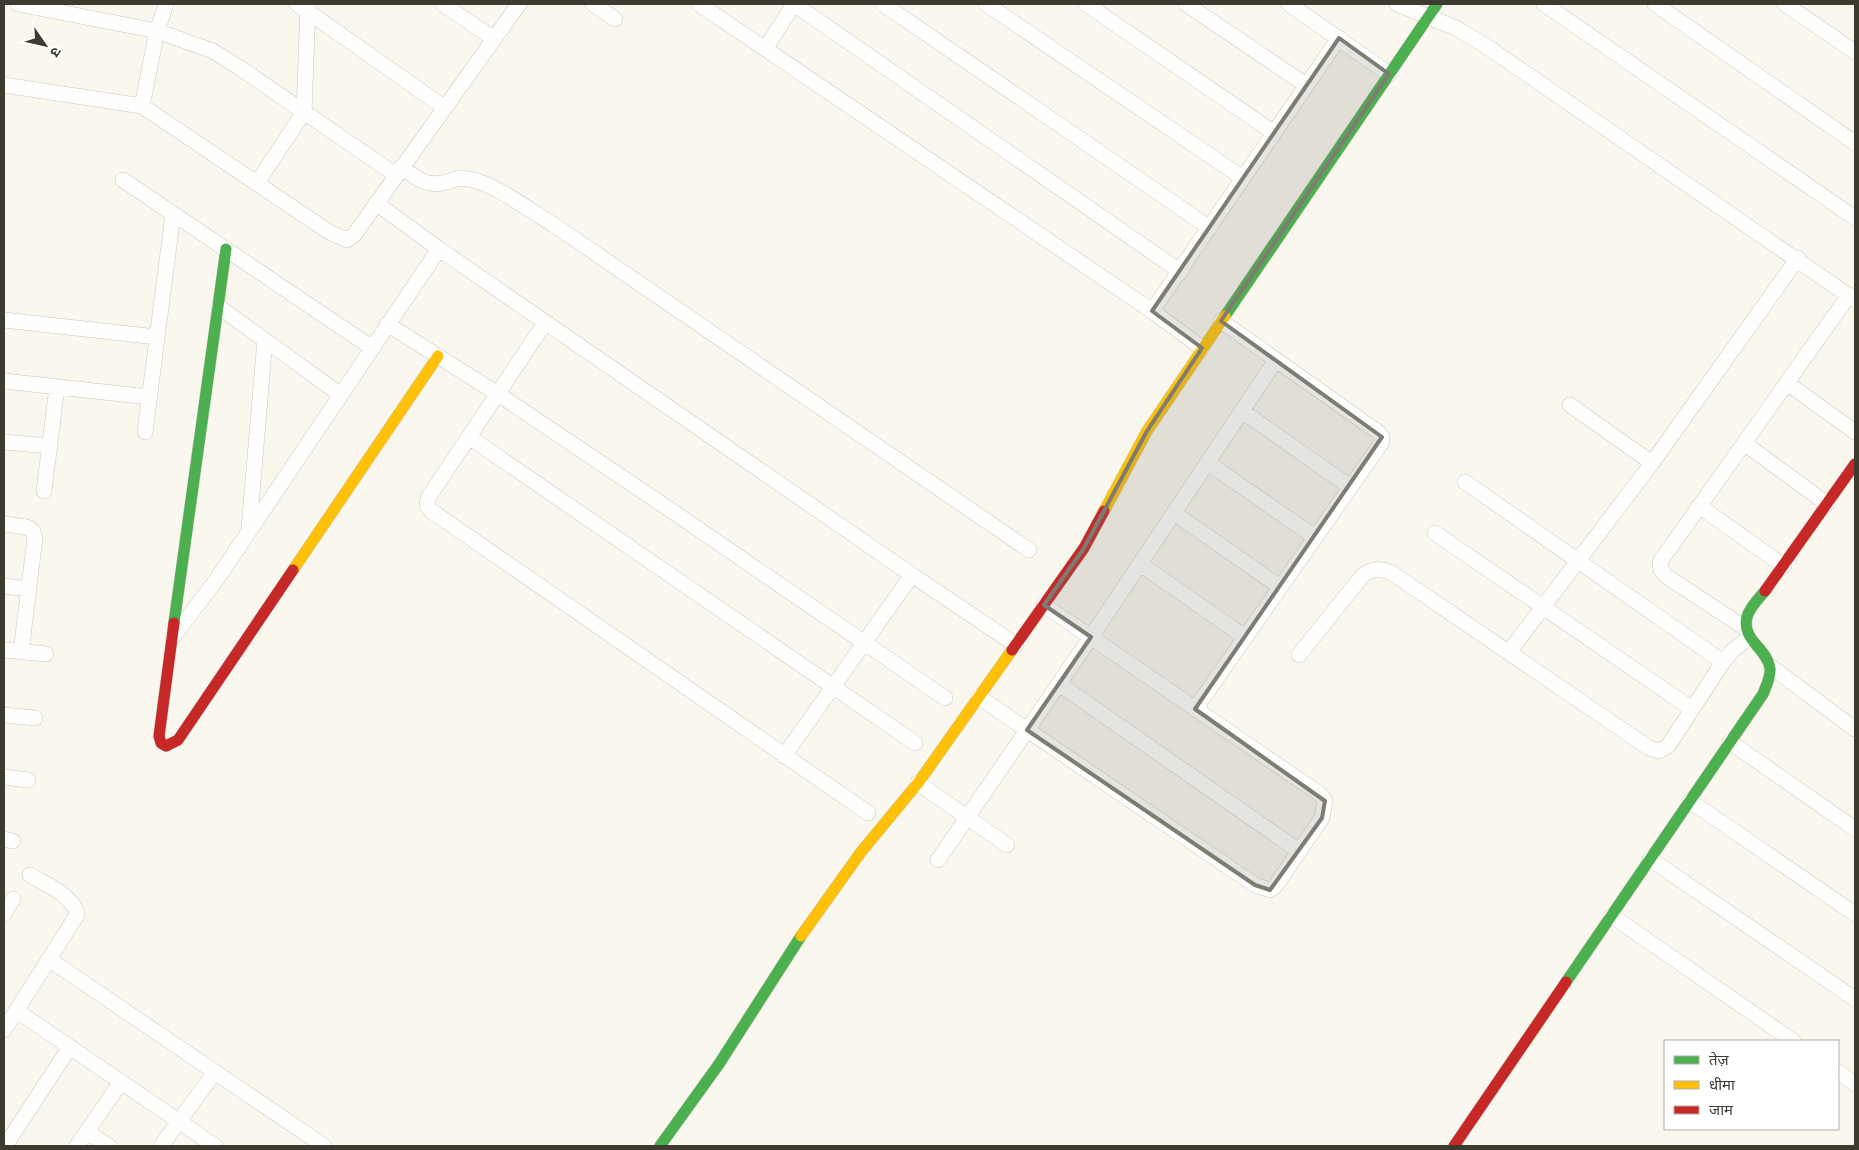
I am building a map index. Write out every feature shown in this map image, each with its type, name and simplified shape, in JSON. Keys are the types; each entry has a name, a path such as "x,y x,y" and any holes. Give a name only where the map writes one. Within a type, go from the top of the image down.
{"street":[{"path":"18,4 157,30 213,51 304,112 398,171 436,185 456,178 469,178 484,183 554,225 1029,550"},
{"path":"142,106 157,30 166,4"},
{"path":"443,4 494,39"},
{"path":"4,85 142,106 338,238 346,240 354,236 398,171 519,4"},
{"path":"593,4 614,18"},
{"path":"699,4 1152,311 1202,348"},
{"path":"764,49 794,4 1181,272"},
{"path":"883,4 1210,228"},
{"path":"986,4 1243,178"},
{"path":"1086,4 1273,132"},
{"path":"1186,4 1306,84"},
{"path":"1289,4 1389,74"},
{"path":"1397,4 1433,10 1798,258 1852,298 1787,383 1660,562 1661,570 1666,576 1747,633 1766,657 1771,667 1855,729"},
{"path":"1544,4 1855,218"},
{"path":"1655,4 1855,144"},
{"path":"1785,4 1855,52"},
{"path":"304,6 445,108"},
{"path":"257,183 304,112 304,6"},
{"path":"660,1146 720,1064 813,918 861,852 918,783 1084,548 1103,515 1127,464 1202,348 1433,10"},
{"path":"1152,311 1181,272 1273,132 1339,38"},
{"path":"123,180 372,347"},
{"path":"376,203 545,323 1016,646"},
{"path":"144,432 173,214"},
{"path":"226,249 158,736 161,743 166,746 178,740 438,356"},
{"path":"170,640 217,579 439,249"},
{"path":"1509,652 1652,463 1798,258"},
{"path":"219,307 341,395"},
{"path":"4,320 157,337"},
{"path":"1195,708 1382,442 1382,436 1221,321"},
{"path":"545,323 428,498 427,505 430,510 784,756 868,812"},
{"path":"387,324 498,394 945,698"},
{"path":"249,530 265,340"},
{"path":"938,860 1091,637 1276,360"},
{"path":"4,381 149,397"},
{"path":"1787,383 1855,432"},
{"path":"44,491 57,387"},
{"path":"1570,404 1652,463"},
{"path":"1242,411 1350,487"},
{"path":"470,437 916,743"},
{"path":"4,442 50,446"},
{"path":"1744,443 1827,504"},
{"path":"1208,463 1315,537"},
{"path":"1299,656 1363,575 1372,569 1382,568 1649,748 1659,751 1668,746 1723,662 1747,633 1747,616 1855,464"},
{"path":"1465,482 1723,662"},
{"path":"1699,506 1784,566"},
{"path":"1174,512 1280,587"},
{"path":"4,524 27,527 33,531 35,538 21,652"},
{"path":"1435,533 1692,709"},
{"path":"1140,564 1245,637"},
{"path":"784,756 835,687 912,575"},
{"path":"4,586 29,589"},
{"path":"979,697 1263,890 1270,890 1276,885 1300,852 1322,818 1325,801 1321,796 1044,605"},
{"path":"4,650 46,654"},
{"path":"1454,1146 1763,694 1770,680 1771,667"},
{"path":"1059,684 1300,852"},
{"path":"4,715 35,718"},
{"path":"1730,742 1854,827"},
{"path":"4,777 28,780"},
{"path":"918,783 1007,845"},
{"path":"1690,801 1855,914"},
{"path":"1650,859 1855,999"},
{"path":"4,1030 78,915 71,901 30,875"},
{"path":"4,914 14,899"},
{"path":"1612,916 1792,1040"},
{"path":"50,960 324,1146"},
{"path":"17,1011 215,1146"},
{"path":"5,1146 70,1047"},
{"path":"161,1146 214,1072"},
{"path":"1839,1073 1855,1084"},
{"path":"77,1146 121,1082"},
{"path":"87,1132 109,1146"}],"highlighted area":[{"path":"1339,38 1389,74 1221,321 1382,437 1195,709 1325,801 1322,818 1270,890 1255,885 1027,730 1091,637 1044,605 1084,548 1147,431 1202,348 1152,311"}],"traffic: fast":[{"path":"1225,316 1437,4"},
{"path":"174,623 226,249"},
{"path":"1566,982 1763,694 1769,678 1770,668 1768,661 1751,638 1746,625 1750,610 1765,591"},
{"path":"660,1146 719,1064 801,936"}],"traffic: slow":[{"path":"1104,511 1147,431 1225,316"},
{"path":"293,570 438,356"},
{"path":"801,936 861,852 918,783 1012,650"}],"traffic: jam":[{"path":"1765,591 1855,464"},
{"path":"1012,650 1084,548 1104,511"},
{"path":"174,623 159,736 161,743 166,746 178,740 293,570"},
{"path":"1454,1146 1566,982"}]}
